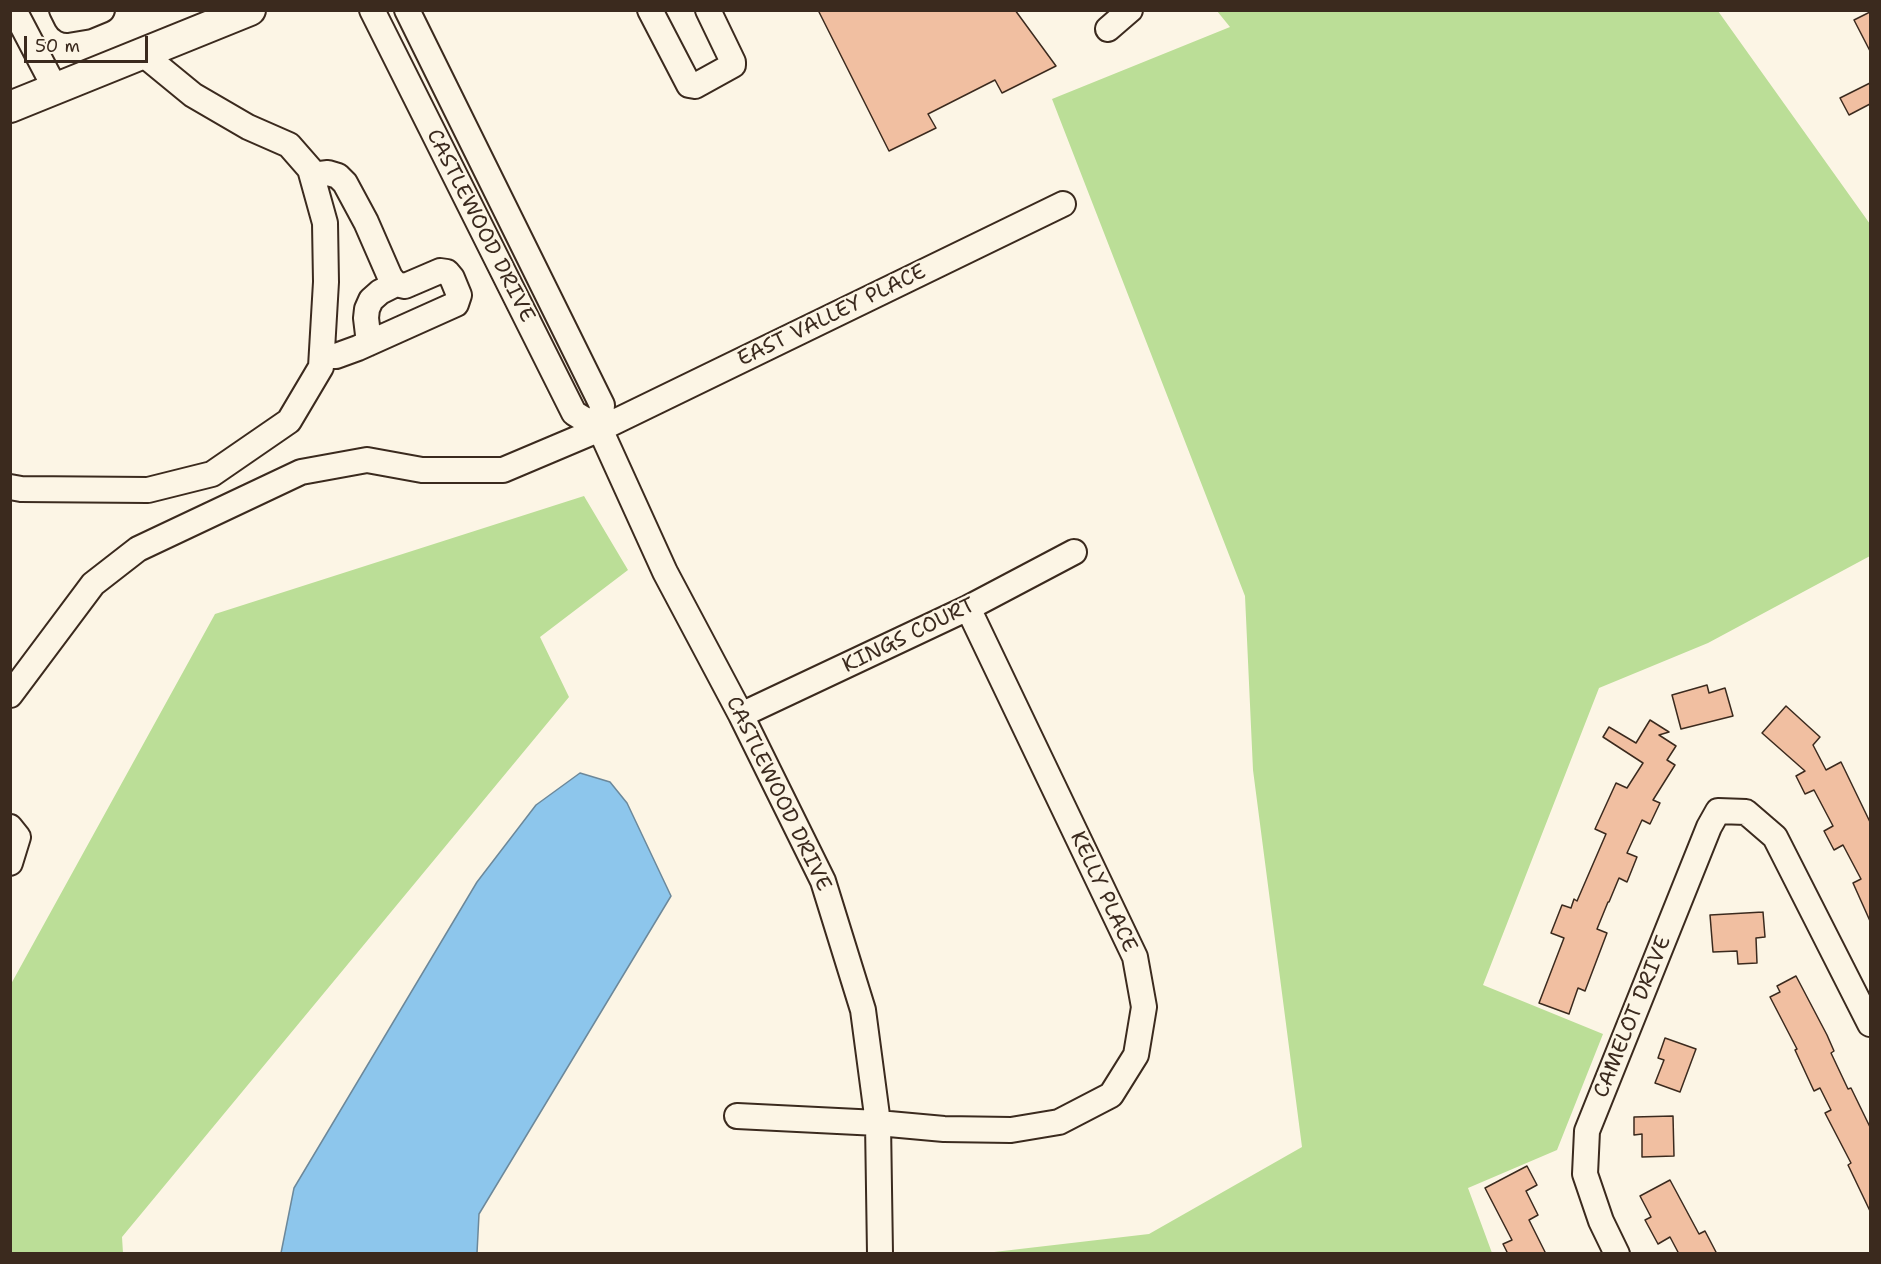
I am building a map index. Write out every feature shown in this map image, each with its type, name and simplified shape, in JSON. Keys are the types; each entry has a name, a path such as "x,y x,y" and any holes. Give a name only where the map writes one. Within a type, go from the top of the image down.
{"main road":[{"path":"10,107 243,12"}],"street":[{"path":"15,10 56,90"},
{"path":"64,15 85,17 102,10"},
{"name":"CASTLEWOOD DRIVE","path":"372,10 574,413 600,429"},
{"name":"CASTLEWOOD DRIVE","path":"407,10 602,405 600,429 665,572 741,716 823,881 864,1010 878,1123 880,1254"},
{"path":"650,10 689,85 695,86 733,65 708,10"},
{"path":"1108,29 1129,11"},
{"path":"10,487 148,490 212,474 289,421 321,367 326,282 325,223 310,169 289,145 248,127 193,94 143,54"},
{"path":"312,175 338,176 345,183 366,222 390,277 396,284 405,286 440,271 447,272 459,295 456,304 369,343 336,356 321,354"},
{"name":"EAST VALLEY PLACE","path":"10,695 93,584 138,549 301,472 367,460 422,470 503,470 600,429 1063,204"},
{"path":"369,343 366,318 371,300 380,292 396,284"},
{"name":"KINGS COURT","path":"741,716 968,609 1074,552"},
{"name":"KELLY PLACE","path":"737,1116 878,1123 944,1129 1011,1130 1059,1122 1110,1095 1136,1055 1144,1006 1135,957 968,609"},
{"name":"CAMELOT DRIVE","path":"1617,1254 1601,1221 1585,1174 1587,1131 1709,827 1718,811 1746,812 1775,837 1870,1024"},
{"path":"10,827 18,837 10,863"}],"green space":[{"path":"1217,11 1718,11 1870,224 1870,556 1708,643 1599,688 1483,985 1603,1034 1557,1150 1468,1188 1492,1253 994,1253 1149,1234 1302,1147 1253,770 1245,596 1052,99 1230,27"},
{"path":"584,496 628,570 540,637 569,697 122,1237 123,1253 11,1253 11,984 215,614"}],"water":[{"path":"580,773 610,782 627,803 671,896 479,1214 477,1253 281,1253 294,1188 477,882 536,805"}],"building":[{"path":"818,10 1015,10 1056,66 1002,93 995,80 928,114 936,128 889,151"},
{"path":"1870,12 1870,51 1854,20"},
{"path":"1870,83 1870,104 1849,115 1840,98"},
{"path":"1707,685 1709,693 1725,688 1733,716 1681,729 1672,695"},
{"path":"1786,706 1820,737 1813,745 1826,770 1841,762 1870,822 1870,921 1853,883 1861,879 1843,845 1834,850 1824,831 1833,826 1814,790 1805,794 1796,776 1805,771 1762,733"},
{"path":"1650,720 1669,732 1659,735 1676,746 1667,760 1675,765 1653,800 1660,803 1650,824 1642,820 1627,853 1637,857 1627,882 1619,878 1608,902 1597,929 1607,933 1585,991 1578,988 1569,1014 1539,1003 1564,938 1551,933 1562,905 1571,908 1574,899 1577,901 1606,834 1595,829 1616,783 1627,788 1643,763 1603,737 1609,727 1636,743"},
{"path":"1763,912 1765,937 1756,938 1757,963 1738,964 1737,951 1713,952 1710,915"},
{"path":"1796,976 1827,1035 1834,1051 1831,1053 1848,1089 1851,1088 1870,1127 1870,1211 1848,1165 1851,1163 1825,1113 1831,1110 1820,1088 1814,1091 1795,1050 1797,1049 1770,997 1780,992 1777,986"},
{"path":"1665,1038 1696,1049 1680,1092 1655,1083 1664,1060 1658,1058"},
{"path":"1673,1116 1674,1156 1642,1157 1642,1134 1634,1135 1634,1117"},
{"path":"1527,1166 1537,1185 1526,1191 1538,1215 1529,1220 1546,1254 1508,1254 1503,1244 1512,1240 1485,1188"},
{"path":"1670,1180 1699,1234 1705,1231 1717,1254 1679,1254 1670,1237 1658,1244 1645,1220 1651,1217 1640,1196"}]}
